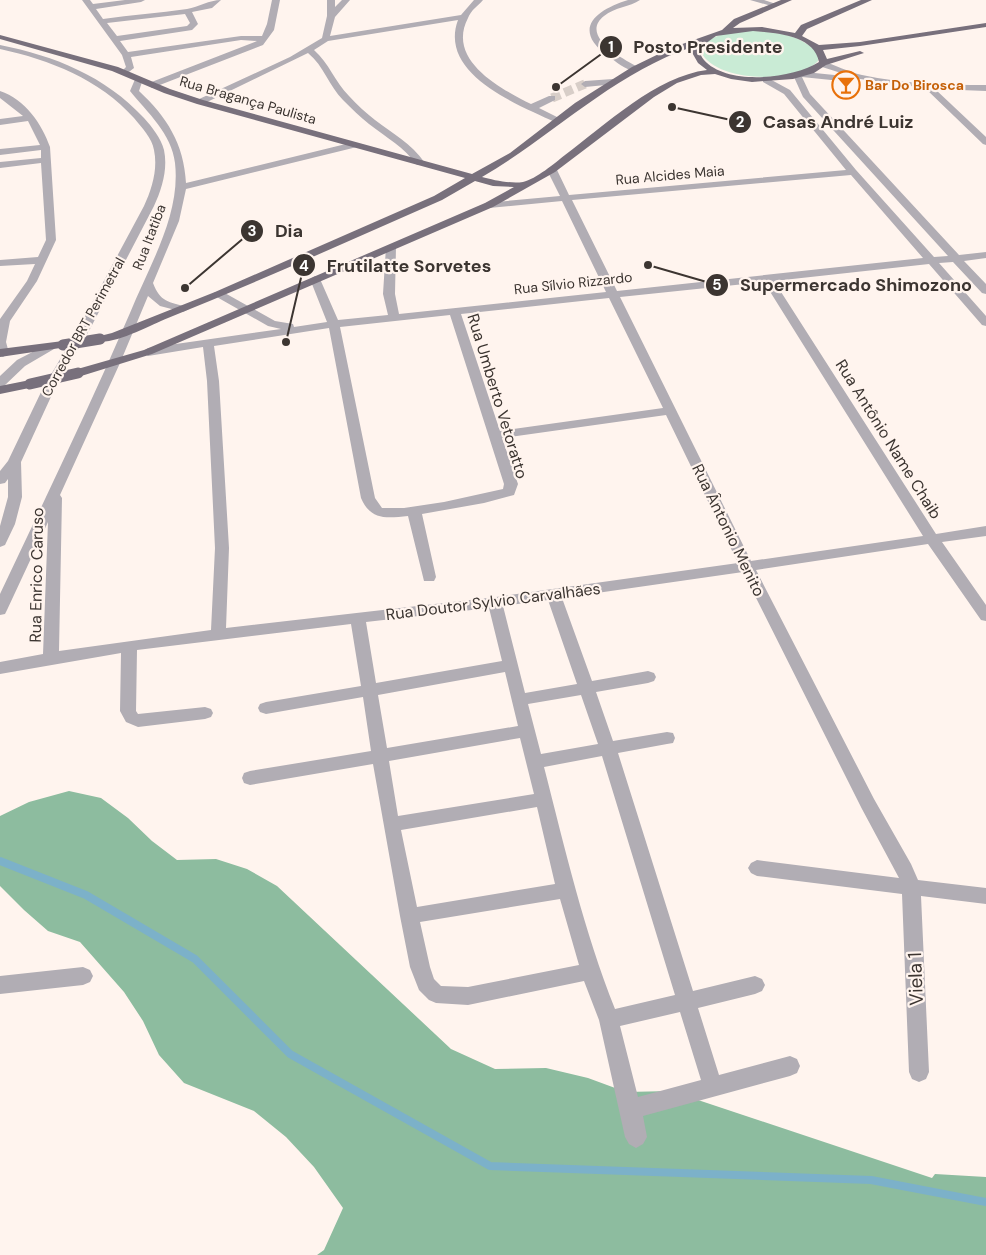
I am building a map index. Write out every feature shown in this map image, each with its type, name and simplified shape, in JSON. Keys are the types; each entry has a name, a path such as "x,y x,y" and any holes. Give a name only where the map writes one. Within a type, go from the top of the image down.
{"main road":[{"path":"1,356 100,339 126,331 219,294 392,219 474,178 513,155 558,120 635,69 674,50 722,32 737,21 788,0"},
{"path":"798,37 804,27 868,0"},
{"path":"818,48 860,44 986,25"},
{"path":"722,32 753,29 769,30 798,37 818,48 823,55 822,64"},
{"path":"700,41 694,49 696,57 704,65 717,71 743,78 766,80 801,76 822,64 852,55 986,34"},
{"name":"Rua Bragança Paulista","path":"0,38 115,68 152,85 200,102 354,145 493,183 527,185"},
{"path":"0,390 78,373 148,352 490,205 552,170 674,81 700,73 717,71"}],"street":[{"path":"86,0 116,39 128,59 130,68 125,72"},
{"path":"91,7 141,0"},
{"path":"103,21 188,11 209,6 217,0"},
{"path":"152,85 251,47 265,39 276,0"},
{"path":"326,39 331,16 331,0"},
{"path":"331,16 346,0"},
{"path":"479,0 463,17 458,44 467,61 480,77 500,92 558,120"},
{"path":"635,69 609,55 593,36 592,28 597,19 605,12 622,3 636,0"},
{"path":"754,0 774,5"},
{"path":"116,39 189,28 194,24 188,11"},
{"path":"200,102 309,50 326,39 463,17"},
{"path":"115,68 128,59 241,38 265,39"},
{"name":"Corredor BRT Perimetral","path":"0,47 48,59 79,72 102,85 145,124 154,138 159,152 157,190 84,328 49,388 14,462 0,480"},
{"path":"309,50 320,58 342,94 372,122 411,150 420,163"},
{"path":"822,64 848,74 927,86 986,88"},
{"path":"916,84 801,76 806,95 986,291"},
{"name":"Rua Itatiba","path":"140,79 134,91 147,103 169,133 180,161 181,187 174,221 148,282 154,299 183,309"},
{"path":"766,80 787,92 853,172 986,323"},
{"path":"585,84 613,82"},
{"path":"927,86 986,142"},
{"path":"0,94 19,106 32,118 41,134 45,147 52,240 32,281 16,302 1,328 1,356"},
{"path":"531,108 552,98"},
{"path":"0,122 32,118"},
{"path":"181,187 354,145"},
{"path":"0,152 45,147"},
{"path":"0,165 46,160"},
{"name":"Rua Ântonio Menito","path":"552,170 747,568 868,804 905,869 911,886"},
{"name":"Rua Alcides Maia","path":"490,205 853,172"},
{"path":"391,247 389,294 394,318"},
{"name":"Rua Sílvio Rizzardo","path":"148,352 334,324 986,255"},
{"path":"0,262 43,260"},
{"name":"Rua Antônio Name Chaib","path":"767,278 932,539 986,616"},
{"path":"315,279 334,324"},
{"path":"0,610 114,363 148,282"},
{"name":"Rua Sílvio Rizzardo","path":"219,294 278,326 313,328"},
{"path":"0,313 16,302"},
{"path":"226,339 255,328 258,324 257,319 248,310"},
{"name":"Rua Umberto Vetoratto","path":"334,324 368,498 373,508 379,512 414,510 486,500 509,492 511,484 454,311"},
{"path":"208,342 213,381 222,548 218,635"},
{"path":"0,383 21,363 50,347"},
{"path":"496,435 670,411"},
{"name":"Corredor BRT Perimetral","path":"0,542 8,524 15,497 14,462"},
{"name":"Rua Enrico Caruso","path":"51,659 56,491"},
{"path":"414,510 430,577"},
{"name":"Rua Doutor Sylvio Carvalhães","path":"0,668 218,635 495,602 747,568 986,531"},
{"path":"553,594 608,749 713,1087"},
{"path":"495,602 509,666 566,890 590,971 608,1020 631,1109 636,1137"},
{"path":"358,618 391,824 420,967 426,984 436,994 468,996 590,971"},
{"path":"129,647 128,712 132,718 138,722 205,713"},
{"path":"266,708 509,666"},
{"path":"518,700 648,677"},
{"path":"250,778 526,731"},
{"path":"534,762 667,738"},
{"path":"391,824 543,798"},
{"path":"757,868 986,896"},
{"name":"Viela 1","path":"911,886 919,1072"},
{"path":"409,916 566,890"},
{"path":"0,985 83,976"},
{"path":"608,1020 755,984"},
{"path":"631,1109 790,1066"}],"green space":[{"path":"742,31 773,32 792,37 810,46 818,53 818,61 808,68 793,74 757,77 739,75 723,70 709,62 701,52 712,38"},
{"path":"69,791 101,798 128,818 152,841 177,860 216,859 247,869 277,886 451,1049 495,1069 546,1068 588,1078 626,1092 671,1091 932,1178 935,1174 986,1177 986,1255 317,1255 324,1250 343,1208 314,1167 286,1137 254,1111 184,1083 159,1055 143,1021 124,992 80,942 48,931 0,886 0,816 29,802"}],"waterway":[{"path":"0,861 86,895 195,959 290,1054 490,1166 871,1180 986,1202"}],"tunnel":[{"path":"552,98 585,84"}],"place":[{"name":"Bar Do Birosca","path":"846,85"},
{"name":"Posto Presidente","path":"556,87"},
{"name":"Casas André Luiz","path":"672,107"},
{"name":"Supermercado Shimozono","path":"648,265"},
{"name":"Dia","path":"185,288"},
{"name":"Frutilatte Sorvetes","path":"286,342"}]}
